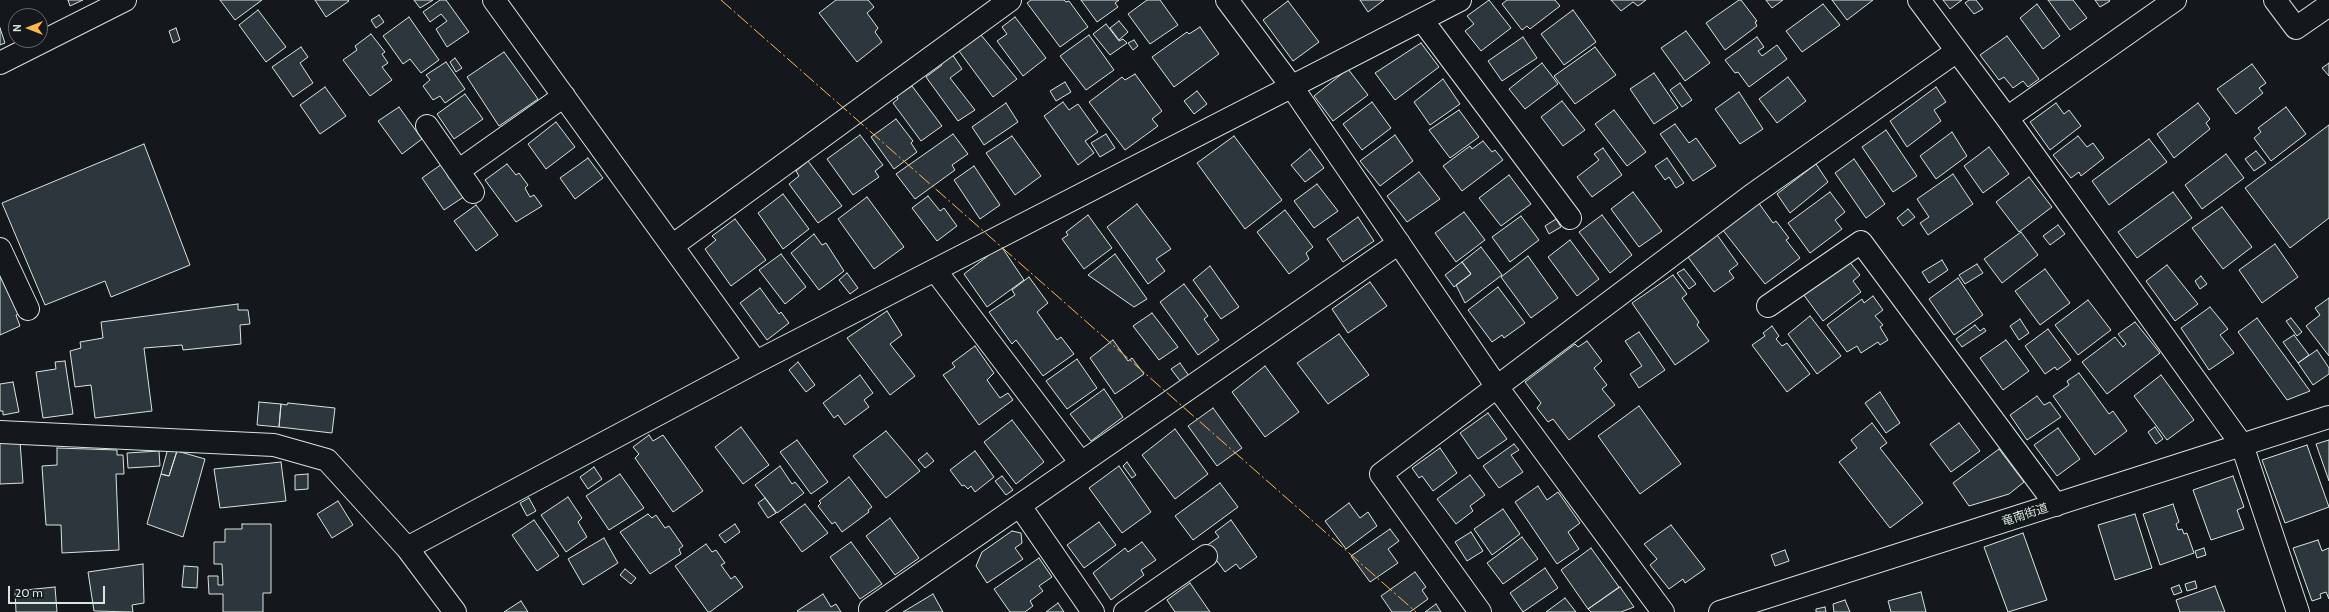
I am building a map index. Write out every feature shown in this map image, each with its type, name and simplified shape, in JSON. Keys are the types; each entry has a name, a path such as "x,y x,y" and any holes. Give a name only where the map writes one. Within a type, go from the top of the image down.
{"street":[{"path":"0,63 124,0"},
{"path":"494,0 756,362"},
{"path":"672,246 1010,0"},
{"path":"1227,0 1292,87 1497,387 1663,612"},
{"path":"407,548 756,362 1460,0"},
{"path":"1919,0 2007,118 2242,445 2298,612"},
{"path":"2007,118 2175,0"},
{"path":"2275,0 2296,28 2329,5"},
{"path":"1422,20 1570,218"},
{"path":"1480,612 1381,474 1752,195 1957,51"},
{"path":"458,171 564,96"},
{"path":"427,126 473,192"},
{"path":"1768,306 1861,242 2056,505"},
{"path":"870,609 1399,243"},
{"path":"0,249 28,309"},
{"path":"935,270 1081,463"},
{"name":"竜南街道","path":"1720,612 2329,417"},
{"path":"0,432 274,445 327,460 407,548 455,612"},
{"path":"1020,506 1093,612"},
{"path":"1125,612 1206,556"}],"building":[{"path":"68,0 83,0 70,6"},
{"path":"220,0 262,0 235,20"},
{"path":"315,0 348,0 349,1 326,17"},
{"path":"414,0 433,0 420,8"},
{"path":"440,0 446,0 469,32 447,47 436,29 447,21 441,14 430,22 423,12"},
{"path":"836,0 868,0 874,7 867,13 878,28 875,32 882,42 857,62 819,13"},
{"path":"1031,0 1069,1 1088,27 1060,47 1027,3"},
{"path":"1081,0 1119,0 1115,3 1118,7 1097,22"},
{"path":"1147,0 1160,0 1178,25 1150,44 1128,14"},
{"path":"1360,0 1384,0 1368,12"},
{"path":"1489,0 1511,28 1481,51 1465,31 1474,24 1467,16"},
{"path":"1507,0 1555,0 1560,6 1530,29 1527,26 1522,30 1502,4"},
{"path":"1611,0 1646,0 1638,6 1633,2 1621,11"},
{"path":"1741,0 1757,21 1755,22 1757,26 1725,50 1706,23"},
{"path":"1766,0 1783,0 1772,8"},
{"path":"1832,0 1873,0 1847,20"},
{"path":"1943,0 1962,0 1950,9"},
{"path":"1969,0 1976,0 1983,9 1974,14 1965,3"},
{"path":"2048,0 2073,0 2087,18 2070,30"},
{"path":"2095,0 2109,0 2110,1 2100,7"},
{"path":"1288,1 1319,42 1293,61 1263,20"},
{"path":"1823,4 1840,25 1802,52 1786,31"},
{"path":"2037,4 2060,36 2043,49 2020,18"},
{"path":"258,10 286,47 266,62 239,25"},
{"path":"1573,10 1596,42 1564,65 1541,34"},
{"path":"379,15 384,22 376,28 371,20"},
{"path":"409,17 439,60 421,73 410,59 403,64 383,36"},
{"path":"1015,17 1046,58 1023,76 997,41 1007,34 1002,27"},
{"path":"1119,21 1128,32 1119,40 1110,28"},
{"path":"1106,24 1119,41 1123,39 1127,43 1110,55 1093,34"},
{"path":"1200,27 1219,54 1174,87 1152,57 1187,32 1189,34"},
{"path":"0,28 5,43 0,45"},
{"path":"176,28 180,40 173,43 169,31"},
{"path":"1686,31 1710,63 1685,81 1661,48"},
{"path":"371,34 385,52 382,54 388,63 382,67 392,80 370,96 343,60 357,50 355,46"},
{"path":"981,35 1017,79 993,97 959,51"},
{"path":"1089,35 1114,70 1086,90 1060,56"},
{"path":"2007,36 2039,79 2028,87 2023,81 2013,88 2004,77 1999,80 1980,55"},
{"path":"1523,37 1537,58 1502,81 1488,61"},
{"path":"1757,37 1764,47 1758,51 1762,56 1777,45 1787,59 1749,87 1738,72 1735,73 1725,60"},
{"path":"1134,40 1138,46 1133,50 1128,43"},
{"path":"1421,43 1439,67 1395,100 1375,73"},
{"path":"301,47 308,57 300,63 313,83 293,97 272,67"},
{"path":"1595,47 1616,75 1575,104 1554,76"},
{"path":"504,52 538,99 499,126 467,77"},
{"path":"952,54 962,69 950,78 975,110 958,121 926,77 942,65 940,62"},
{"path":"455,58 462,68 456,72 450,62"},
{"path":"446,62 465,89 445,103 440,96 433,100 423,86 430,80 426,75"},
{"path":"1542,63 1558,84 1525,109 1509,89"},
{"path":"2329,63 2329,76 2322,68"},
{"path":"2252,64 2266,83 2259,88 2263,93 2236,114 2217,89"},
{"path":"1348,69 1368,95 1333,121 1314,96"},
{"path":"1654,73 1678,108 1654,124 1630,89"},
{"path":"1135,74 1162,111 1152,119 1158,126 1125,150 1089,102 1122,77 1125,80"},
{"path":"1788,77 1806,101 1777,123 1759,99"},
{"path":"1443,79 1460,104 1430,125 1414,102"},
{"path":"1065,82 1071,92 1056,101 1050,91"},
{"path":"1680,83 1692,100 1682,107 1670,90"},
{"path":"912,86 942,126 921,141 893,103 898,99 897,96"},
{"path":"325,87 346,116 320,134 300,105"},
{"path":"1936,87 1946,102 1934,110 1941,121 1907,147 1890,121"},
{"path":"1197,91 1207,104 1194,114 1184,101"},
{"path":"1739,92 1763,129 1740,144 1715,109"},
{"path":"465,94 483,119 454,139 437,114"},
{"path":"1562,101 1585,130 1563,146 1541,117"},
{"path":"1063,102 1069,110 1078,104 1098,132 1085,141 1094,153 1078,165 1044,116"},
{"path":"1372,102 1391,128 1362,150 1343,124"},
{"path":"1006,103 1018,122 984,145 972,127"},
{"path":"2056,103 2064,114 2069,110 2081,126 2050,150 2030,122"},
{"path":"2198,103 2210,119 2206,123 2210,129 2174,158 2157,134"},
{"path":"399,107 422,139 402,154 378,121"},
{"path":"2286,107 2306,134 2271,161 2254,138 2261,132 2258,128"},
{"path":"1459,110 1479,137 1450,158 1429,130"},
{"path":"1614,110 1646,152 1627,166 1595,124"},
{"path":"896,119 913,141 911,143 917,152 894,169 871,137"},
{"path":"556,122 575,147 546,169 528,144"},
{"path":"1675,124 1689,143 1696,138 1716,166 1693,181 1660,134"},
{"path":"2329,125 2329,218 2290,248 2245,188"},
{"path":"1886,130 1917,176 1893,192 1862,147"},
{"path":"1952,132 1967,156 1936,179 1920,156"},
{"path":"953,134 968,154 952,165 955,170 915,199 896,174"},
{"path":"1106,134 1115,148 1100,157 1091,143"},
{"path":"860,135 883,165 875,171 879,177 853,195 827,159"},
{"path":"1395,135 1413,161 1380,186 1360,161"},
{"path":"1012,136 1041,176 1015,195 986,153"},
{"path":"1234,136 1282,200 1245,229 1197,163"},
{"path":"2078,136 2087,147 2093,143 2104,158 2081,176 2079,172 2071,178 2053,155"},
{"path":"2149,139 2167,162 2109,205 2092,181"},
{"path":"1483,141 1492,152 1495,150 1503,160 1462,191 1443,166 1470,146 1472,149"},
{"path":"144,144 190,265 111,297 105,281 45,305 2,203"},
{"path":"1989,147 2009,174 1983,193 1964,166"},
{"path":"1603,148 1622,175 1592,197 1577,177 1599,160 1594,154"},
{"path":"1310,149 1324,168 1305,182 1291,165"},
{"path":"2256,151 2266,163 2254,171 2245,159"},
{"path":"2226,154 2244,178 2202,209 2185,185"},
{"path":"588,158 603,178 575,199 560,178"},
{"path":"1667,158 1684,183 1676,188 1669,177 1665,180 1655,166"},
{"path":"1854,159 1885,204 1866,218 1835,173"},
{"path":"808,161 842,206 818,223 789,184 799,176 796,171"},
{"path":"442,164 465,196 444,210 422,178"},
{"path":"507,164 516,175 519,173 528,185 525,188 530,197 534,195 542,206 516,222 485,180"},
{"path":"1816,164 1828,182 1790,213 1777,194"},
{"path":"974,166 1000,205 980,219 954,180"},
{"path":"1419,172 1440,199 1407,222 1387,196"},
{"path":"1953,174 1973,204 1928,235 1920,223 1929,217 1917,199"},
{"path":"1509,175 1531,204 1501,226 1479,198"},
{"path":"2029,177 2052,207 2019,232 1996,202"},
{"path":"1317,184 1338,211 1314,228 1294,201"},
{"path":"1633,192 1662,231 1639,247 1611,209"},
{"path":"1830,192 1845,212 1835,220 1842,229 1810,253 1788,223"},
{"path":"2173,192 2192,218 2137,258 2118,232"},
{"path":"783,194 809,229 783,249 758,213"},
{"path":"928,196 940,211 944,208 957,226 937,241 912,208"},
{"path":"867,197 904,247 874,269 838,219"},
{"path":"1758,202 1773,223 1776,221 1789,238 1786,240 1800,258 1765,284 1722,229"},
{"path":"1137,204 1171,249 1156,259 1165,271 1148,284 1107,227"},
{"path":"476,205 498,235 476,251 454,221"},
{"path":"2222,207 2252,247 2223,269 2192,228"},
{"path":"1908,209 1915,217 1903,226 1897,218"},
{"path":"1285,210 1313,247 1306,253 1309,259 1289,274 1257,232"},
{"path":"1464,212 1485,240 1456,262 1435,233"},
{"path":"1088,215 1112,248 1084,269 1062,239 1068,235 1066,232"},
{"path":"1602,215 1632,255 1610,273 1579,232"},
{"path":"1521,216 1539,240 1510,262 1492,237"},
{"path":"1358,217 1374,241 1343,262 1327,239"},
{"path":"735,219 766,260 731,286 705,249 716,240 712,236"},
{"path":"1556,219 1561,227 1549,234 1545,226"},
{"path":"2058,225 2065,234 2050,245 2043,236"},
{"path":"1715,232 1738,264 1729,271 1734,278 1714,292 1688,257 1706,244 1704,240"},
{"path":"2021,232 2038,255 2002,283 1984,259"},
{"path":"814,234 822,245 826,243 844,271 819,290 791,253"},
{"path":"1570,240 1599,279 1577,296 1548,257"},
{"path":"2275,244 2298,277 2262,303 2239,270"},
{"path":"1001,246 1024,280 987,307 964,274"},
{"path":"1481,247 1502,275 1465,303 1456,285 1471,274 1462,262"},
{"path":"781,254 806,287 785,304 759,270"},
{"path":"1115,254 1147,299 1134,307 1088,275"},
{"path":"1528,256 1558,298 1531,318 1501,277"},
{"path":"1848,260 1860,275 1853,281 1861,292 1823,321 1803,294"},
{"path":"1942,260 1948,270 1929,283 1922,272"},
{"path":"1462,262 1471,274 1454,287 1445,275"},
{"path":"1977,264 1983,273 1965,284 1959,275"},
{"path":"2167,265 2198,304 2175,321 2146,281"},
{"path":"1210,266 1239,307 1221,319 1193,280"},
{"path":"1684,269 1696,284 1689,289 1677,273"},
{"path":"2045,269 2070,303 2040,325 2015,291"},
{"path":"847,273 858,288 850,294 839,280"},
{"path":"1673,275 1687,294 1682,298 1699,322 1697,325 1709,341 1675,365 1632,303"},
{"path":"2201,276 2207,284 2200,289 2195,281"},
{"path":"3,277 18,314 16,315 20,326 0,335 0,278"},
{"path":"1029,277 1048,303 1037,312 1057,340 1061,337 1074,354 1043,376 1016,340 1012,344 989,312 1015,295 1012,290"},
{"path":"1958,278 1983,315 1954,335 1929,299"},
{"path":"1370,282 1387,306 1348,333 1332,309"},
{"path":"1184,284 1208,316 1204,319 1219,340 1198,355 1160,302"},
{"path":"1498,287 1525,323 1504,338 1502,335 1492,342 1468,310"},
{"path":"760,288 779,314 781,312 789,323 767,340 740,303"},
{"path":"1873,296 1883,310 1875,316 1883,325 1880,327 1888,340 1880,345 1878,342 1861,353 1857,346 1847,352 1827,325 1862,299 1864,303"},
{"path":"2329,298 2329,356 2306,326 2320,315 2315,308"},
{"path":"2088,300 2111,330 2078,355 2055,325"},
{"path":"238,304 238,310 248,310 250,324 240,325 241,344 183,350 182,345 144,348 152,411 95,418 91,385 75,387 70,351 81,348 80,342 103,338 101,322"},
{"path":"2210,307 2228,329 2220,335 2234,353 2209,370 2181,328"},
{"path":"887,311 902,335 890,344 915,376 890,395 847,338"},
{"path":"1152,313 1178,347 1159,360 1133,326"},
{"path":"1810,316 1841,356 1817,374 1788,334"},
{"path":"2257,318 2310,391 2287,400 2238,332"},
{"path":"2291,318 2302,332 2297,336 2286,321"},
{"path":"2020,319 2029,333 2019,340 2010,326"},
{"path":"2135,322 2160,353 2107,394 2082,362 2115,337 2123,347 2126,344 2118,334"},
{"path":"1975,325 1980,331 1984,328 1986,331 1962,347 1956,339"},
{"path":"1772,326 1779,336 1776,339 1782,346 1787,343 1810,374 1787,392 1752,345 1765,336 1763,333"},
{"path":"2048,329 2071,360 2057,370 2055,367 2045,374 2025,346"},
{"path":"1639,332 1665,370 1639,388 1630,374 1642,366 1625,341"},
{"path":"1339,334 1369,375 1328,404 1297,363"},
{"path":"2294,335 2309,355 2298,363 2283,342"},
{"path":"1113,340 1128,361 1132,358 1144,374 1115,394 1090,358"},
{"path":"2006,340 2029,371 2003,390 1980,358"},
{"path":"1587,341 1602,361 1594,368 1607,385 1602,389 1615,405 1569,440 1553,419 1548,422 1537,408 1541,403 1525,382 1575,344 1578,347"},
{"path":"975,346 994,373 987,380 1000,398 1008,393 1013,400 979,425 943,375 955,367 952,363"},
{"path":"2317,350 2329,368 2329,374 2313,385 2298,363"},
{"path":"1077,359 1097,388 1067,409 1046,381"},
{"path":"65,361 73,414 43,418 36,372 56,369 55,362"},
{"path":"798,362 815,385 806,392 789,370"},
{"path":"1180,363 1189,376 1181,382 1171,369"},
{"path":"1265,366 1299,412 1265,437 1232,392"},
{"path":"2079,373 2109,414 2113,411 2127,431 2095,455 2053,396 2069,385 2067,381"},
{"path":"860,375 873,393 864,400 869,407 845,425 838,415 834,418 823,403"},
{"path":"2161,375 2194,420 2167,440 2134,396"},
{"path":"13,382 19,412 3,415 3,411 0,411 0,384"},
{"path":"1104,389 1123,417 1091,441 1070,414"},
{"path":"1880,392 1900,423 1886,433 1865,403"},
{"path":"2037,396 2044,405 2050,402 2061,417 2027,440 2010,415"},
{"path":"259,402 281,404 279,427 257,425"},
{"path":"288,403 335,408 332,433 279,427 281,404 287,405"},
{"path":"1639,406 1681,464 1640,494 1598,436"},
{"path":"1213,408 1242,448 1217,466 1188,426"},
{"path":"1488,413 1507,439 1478,459 1460,433"},
{"path":"1012,420 1044,462 1016,484 984,442"},
{"path":"1872,423 1887,443 1880,448 1923,503 1890,528 1839,462 1857,448 1851,440"},
{"path":"1959,423 1980,451 1951,472 1930,444"},
{"path":"741,427 769,465 743,484 715,447"},
{"path":"2155,427 2163,439 2156,444 2148,432"},
{"path":"2058,428 2080,459 2057,476 2034,445"},
{"path":"1175,429 1208,474 1175,499 1142,455"},
{"path":"886,431 920,471 886,498 853,456"},
{"path":"649,435 653,441 663,435 703,491 673,512 635,458 639,454 633,447"},
{"path":"797,440 828,482 811,494 780,452"},
{"path":"2329,440 2329,481 2316,444"},
{"path":"20,441 23,483 0,484 0,443"},
{"path":"1514,444 1519,450 1511,455 1523,472 1499,488 1483,466"},
{"path":"2307,445 2329,507 2285,523 2262,460"},
{"path":"57,448 117,450 117,455 123,455 124,474 116,474 119,550 62,553 61,525 46,525 42,466 57,465"},
{"path":"168,448 177,451 169,476 161,474"},
{"path":"1440,448 1457,473 1433,491 1422,476 1419,478 1412,468"},
{"path":"1999,449 2024,482 2009,494 1969,506 1953,483"},
{"path":"159,451 160,466 128,468 127,453"},
{"path":"177,451 205,459 183,537 147,524 161,474 169,476"},
{"path":"975,451 994,477 975,492 971,486 968,489 964,485 962,486 950,470"},
{"path":"927,453 934,461 925,468 918,460"},
{"path":"281,462 286,501 220,508 214,469"},
{"path":"1127,462 1136,475 1132,478 1123,466"},
{"path":"780,466 792,484 795,482 804,493 777,513 755,485"},
{"path":"1119,466 1151,512 1122,533 1089,488"},
{"path":"594,467 602,479 588,489 580,477"},
{"path":"308,474 308,489 295,490 295,475"},
{"path":"620,474 644,508 609,530 586,496"},
{"path":"1470,475 1485,495 1470,506 1473,511 1456,524 1437,499"},
{"path":"1002,476 1013,490 1006,495 995,481"},
{"path":"2233,476 2244,507 2237,510 2244,529 2211,540 2193,490"},
{"path":"849,477 872,507 868,510 869,512 842,532 835,522 832,524 818,506 821,503 819,501"},
{"path":"1220,483 1238,507 1193,540 1175,516"},
{"path":"1538,486 1547,500 1558,492 1580,523 1568,532 1579,549 1557,564 1515,502"},
{"path":"568,497 582,518 578,522 587,537 566,552 541,515"},
{"path":"529,498 536,511 527,516 520,503"},
{"path":"765,498 776,513 768,518 758,503"},
{"path":"338,501 353,525 332,538 317,514"},
{"path":"1349,503 1360,518 1368,512 1377,526 1346,549 1325,521"},
{"path":"805,504 828,533 802,552 780,522"},
{"path":"2173,504 2179,522 2176,524 2178,530 2182,529 2184,534 2187,533 2194,553 2160,565 2143,514"},
{"path":"1503,509 1520,534 1492,555 1474,529"},
{"path":"648,514 652,518 656,515 665,528 669,526 683,546 679,549 681,554 650,574 620,532"},
{"path":"2135,514 2152,568 2115,580 2098,525"},
{"path":"890,518 919,558 895,575 866,536"},
{"path":"534,520 559,556 537,571 512,535"},
{"path":"1231,520 1257,557 1240,569 1236,564 1225,572 1206,546 1219,537 1215,532"},
{"path":"1099,522 1116,545 1084,568 1067,545"},
{"path":"242,524 271,524 271,593 263,593 263,612 223,612 223,594 209,594 208,576 218,576 218,585 223,585 222,564 214,564 214,542 225,542 225,529 242,529"},
{"path":"735,524 740,532 725,543 719,535"},
{"path":"1671,525 1705,569 1685,583 1683,579 1669,589 1650,565 1657,559 1644,544"},
{"path":"1390,529 1399,541 1388,549 1398,563 1370,582 1351,556"},
{"path":"1012,531 1021,533 1022,543 1015,548 1023,559 987,583 976,566 982,552"},
{"path":"1471,532 1483,551 1467,561 1455,542"},
{"path":"2023,533 2047,600 2008,612 1984,547"},
{"path":"1522,537 1538,559 1503,584 1487,563"},
{"path":"604,538 618,563 583,585 568,559"},
{"path":"2318,540 2322,551 2329,548 2329,599 2326,592 2320,594 2321,598 2312,601 2293,548"},
{"path":"851,542 882,584 860,599 830,557"},
{"path":"1142,542 1156,560 1141,570 1144,575 1111,600 1093,573 1125,548 1128,552"},
{"path":"706,544 712,552 716,550 725,563 721,565 731,579 735,576 743,587 710,612 708,612 675,566"},
{"path":"1591,548 1619,587 1588,609 1561,570"},
{"path":"2204,548 2206,555 2197,558 2195,551"},
{"path":"1785,550 1789,561 1775,566 1771,555"},
{"path":"1039,558 1052,577 1039,586 1043,591 1030,601 1033,606 1025,612 1010,612 994,589"},
{"path":"143,564 144,603 132,605 133,612 94,611 88,572"},
{"path":"184,566 198,567 197,588 182,587"},
{"path":"1545,568 1558,588 1523,612 1510,593"},
{"path":"625,569 636,578 631,584 620,575"},
{"path":"1415,572 1426,587 1422,590 1428,599 1410,612 1392,612 1381,596"},
{"path":"2195,581 2197,588 2187,591 2185,584"},
{"path":"1190,583 1210,612 1175,612 1167,600"},
{"path":"2179,585 2182,592 2174,595 2171,588"},
{"path":"2215,586 2225,612 2180,612 2176,600"},
{"path":"55,587 57,612 16,612 15,591"},
{"path":"1620,587 1634,607 1621,612 1591,612 1588,609"},
{"path":"1921,592 1926,612 1891,612 1888,601"},
{"path":"823,594 831,607 836,604 841,612 797,611"},
{"path":"933,594 943,612 903,612"},
{"path":"1565,598 1576,612 1546,612"},
{"path":"1845,600 1850,612 1834,612 1833,604"},
{"path":"521,601 528,612 504,612"},
{"path":"1058,603 1064,612 1046,612"},
{"path":"1436,604 1441,612 1425,612"},
{"path":"1825,607 1826,612 1816,612 1816,609"}],"power":[{"path":"721,0 1416,612"}]}
